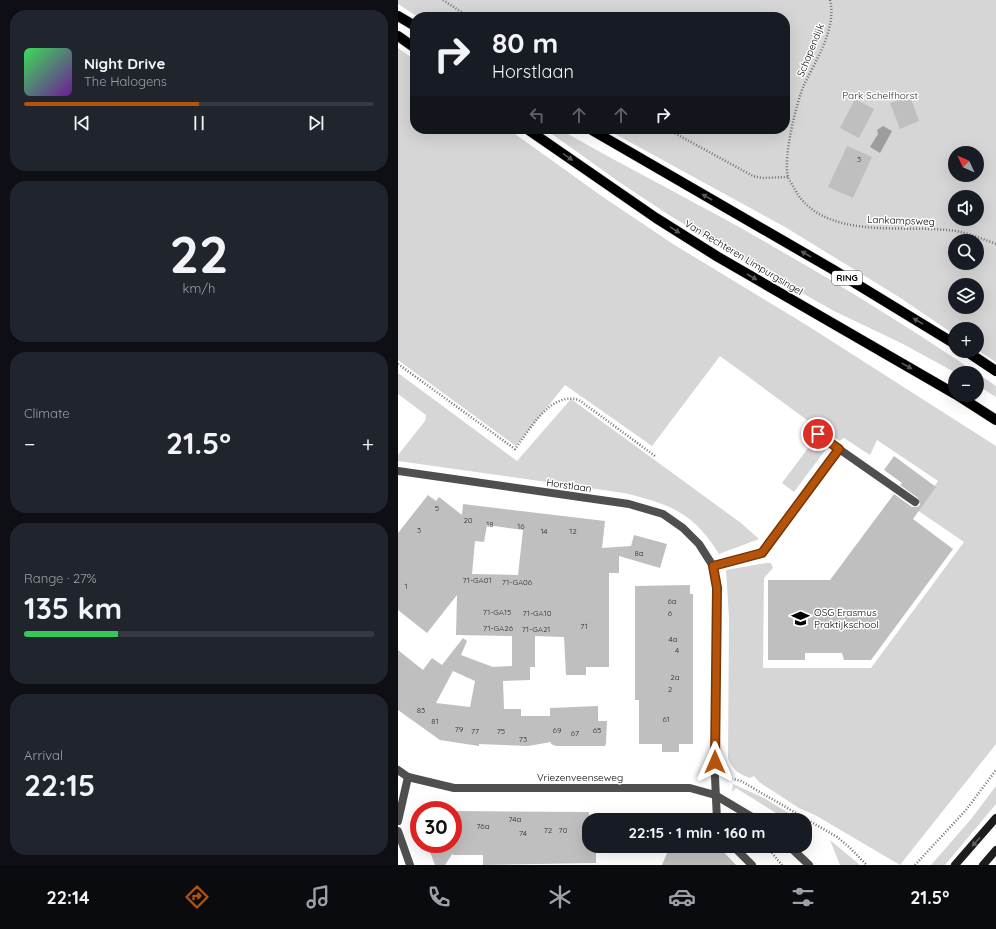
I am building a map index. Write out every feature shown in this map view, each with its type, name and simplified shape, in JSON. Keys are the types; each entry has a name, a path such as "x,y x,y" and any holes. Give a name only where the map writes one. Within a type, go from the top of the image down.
{"main road":[{"path":"398,16 410,23"},
{"path":"398,36 410,44"},
{"name":"Van Rechteren Limpurgsingel","path":"534,134 656,218 718,257 948,389"},
{"name":"RING","path":"599,134 832,269 948,340"},
{"path":"977,358 996,370"},
{"name":"Van Rechteren Limpurgsingel","path":"968,402 996,420"},
{"path":"955,865 996,818"},
{"path":"983,865 996,850"}],"street":[{"path":"818,434 915,502"},
{"path":"713,566 762,553 839,449"},
{"name":"Horstlaan","path":"398,472 629,504 663,514 683,528 699,544 713,566 717,588 715,795 717,813"},
{"name":"Vriezenveenseweg","path":"398,770 408,777 454,788 690,788 715,795 745,813"},
{"path":"398,821 408,777"},
{"path":"398,831 410,865"},
{"path":"741,853 752,865"},
{"path":"796,853 809,865"}],"path":[{"path":"443,0 461,12"},
{"name":"Schapendijk","path":"788,176 789,144 794,116 803,88 829,29 832,8 830,0"},
{"path":"676,134 753,176 762,178 788,176"},
{"name":"Lankampsweg","path":"788,176 796,192 813,210 833,220 865,228 948,230 975,236 996,244"},
{"path":"398,364 515,449 553,404 571,397 579,400 655,456"},
{"path":"915,865 935,846 966,810 996,770"},
{"path":"715,777 730,777 741,781 774,800 837,837 867,865"},
{"path":"772,853 782,865"}],"green space":[{"name":"Park Schelfhorst","path":"398,0 996,0 996,362 984,354 984,322 948,322 948,330 899,297 785,227 615,134 790,134 790,12 410,12 398,4"},
{"path":"398,48 410,56 410,134 515,134 603,197 673,244 808,326 996,446 996,744 900,865 812,813 799,808 759,782 754,776 750,778 739,773 732,765 728,758 729,618 726,570 766,563 771,563 773,568 764,578 763,668 871,668 964,542 917,510 938,481 877,440 870,455 844,438 840,441 822,431 720,356 652,446 565,385 516,446 398,360"},
{"path":"552,134 568,134 701,206 813,270 919,335 948,354 948,358 954,358 966,366 948,366 948,369 903,344 834,311 736,256 622,184"},
{"path":"398,373 517,461 571,399 741,523 759,539 719,554 710,540 690,520 668,506 655,501 624,493 398,461 398,455 425,421 426,415 398,394"},
{"path":"984,378 996,386 996,397 984,389"},
{"path":"814,440 826,449 794,492 782,483"},
{"path":"733,784 764,798 789,813 776,813 736,788 732,792"},
{"path":"996,786 996,804 945,865 931,865 972,818"},
{"path":"830,840 860,865 840,865"}],"shaded area":[{"path":"883,126 892,131 880,153 870,147 878,134 877,130"}],"building":[{"path":"910,96 919,121 900,129 890,103"},
{"path":"855,99 874,109 859,138 840,128"},
{"path":"847,146 872,157 853,198 828,187"},
{"path":"894,456 936,487 913,519 953,549 871,660 844,660 842,653 805,653 805,660 768,660 768,580 830,580 894,494 912,507 917,507 920,505 918,498 900,485 902,483 884,470"},
{"path":"428,495 436,501 439,497 462,515 463,504 605,521 602,548 631,546 634,535 667,544 660,568 619,556 619,573 609,573 609,667 586,667 586,675 566,675 564,637 535,636 535,667 530,667 530,680 503,681 504,709 521,709 521,716 550,716 550,708 598,706 598,721 607,721 605,746 556,746 551,744 551,742 528,746 479,744 479,746 440,740 398,710 398,650 423,670 432,658 442,665 463,638 467,641 461,655 493,667 512,666 512,636 456,635 457,595 427,633 398,610 398,533","holes":["487,525 523,530 518,575 472,574 475,541 484,542","453,671 475,681 470,707 436,703"]},
{"path":"690,585 690,594 693,594 693,744 679,744 679,752 662,752 662,744 639,744 639,700 635,700 635,586"},
{"path":"462,811 589,812 582,813 582,853 596,853 596,863 483,865 483,855 453,855 453,853 462,853"},
{"path":"430,853 453,853 445,865 435,865"},
{"path":"667,853 725,853 736,865 662,865"}],"place":[{"name":"OSG Erasmus Praktijkschool","path":"801,618"}],"route":[{"path":"715,762 717,588 713,566 762,553 839,449 818,434"}]}
